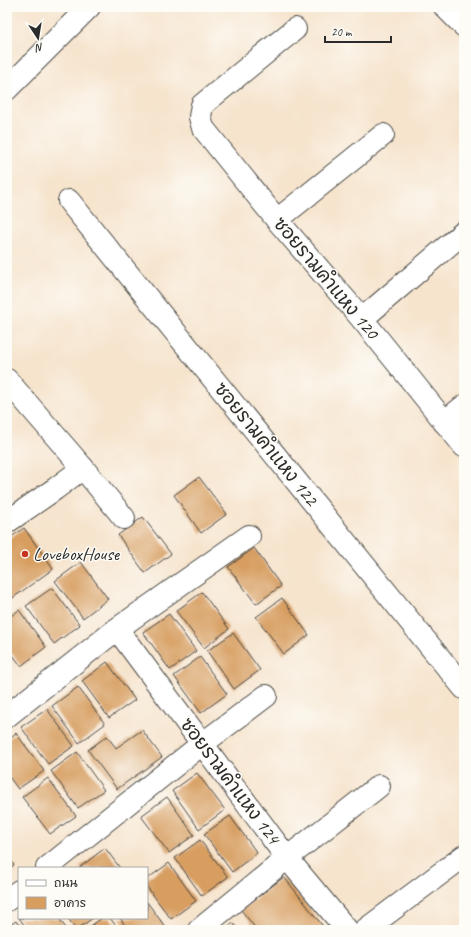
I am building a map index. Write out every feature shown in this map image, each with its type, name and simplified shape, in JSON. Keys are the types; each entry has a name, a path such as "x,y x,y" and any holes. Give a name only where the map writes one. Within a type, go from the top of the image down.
{"street":[{"path":"7,89 89,7"},
{"path":"445,7 464,26"},
{"name":"ซอยรามคำแหง 120","path":"296,29 202,105 200,117 203,128 277,220 362,319 464,446"},
{"path":"277,220 383,135"},
{"name":"ซอยรามคำแหง 122","path":"69,201 464,688"},
{"path":"362,319 464,232"},
{"path":"7,380 124,518"},
{"path":"444,422 464,406"},
{"path":"7,522 55,489 82,468"},
{"path":"7,716 116,629 249,536"},
{"name":"ซอยรามคำแหง 124","path":"116,629 287,858 347,930"},
{"path":"48,867 202,744 266,696"},
{"path":"199,930 287,858 379,786"},
{"path":"366,930 464,856"},
{"path":"7,900 18,892"}],"building":[{"path":"199,477 227,514 201,533 174,495"},
{"path":"143,517 171,554 145,573 118,535"},
{"name":"LoveboxHouse","path":"24,528 53,569 7,602 7,540"},
{"path":"254,548 281,586 256,604 228,567"},
{"path":"81,562 108,599 83,618 55,581"},
{"path":"52,588 80,625 54,644 26,606"},
{"path":"202,592 229,629 204,648 176,611"},
{"path":"282,598 309,635 284,654 256,617"},
{"path":"19,610 46,647 21,666 7,647 7,619"},
{"path":"169,614 196,651 170,670 143,632"},
{"path":"233,633 260,670 234,689 207,651"},
{"path":"200,657 227,694 201,713 174,676"},
{"path":"107,662 135,700 109,718 82,681"},
{"path":"7,663 12,670 7,673"},
{"path":"78,687 105,724 79,743 52,706"},
{"path":"47,709 74,746 48,764 21,727"},
{"path":"142,730 162,757 117,789 88,750 107,736 116,748"},
{"path":"16,733 44,771 18,789 7,774 7,740"},
{"path":"77,752 104,790 78,808 51,771"},
{"path":"197,773 225,810 199,829 172,791"},
{"path":"48,778 76,816 50,834 22,797"},
{"path":"167,797 194,835 169,853 141,816"},
{"path":"230,816 257,853 232,872 204,834"},
{"path":"200,840 228,877 202,896 175,858"},
{"path":"105,848 119,867 80,867"},
{"path":"7,855 14,865 7,871"},
{"path":"169,863 196,901 171,919 148,888 148,878"},
{"path":"284,877 326,930 257,930 241,910"},
{"path":"148,903 166,928 163,930 128,930 121,919 148,919"},
{"path":"20,919 60,919 67,930 28,930"},
{"path":"69,919 92,919 76,930"},
{"path":"101,919 111,919 119,930 85,930"},
{"path":"16,921 22,930 7,930 7,927"},
{"path":"233,923 238,930 224,930"}],"place":[{"name":"LoveboxHouse","path":"25,554"}]}
